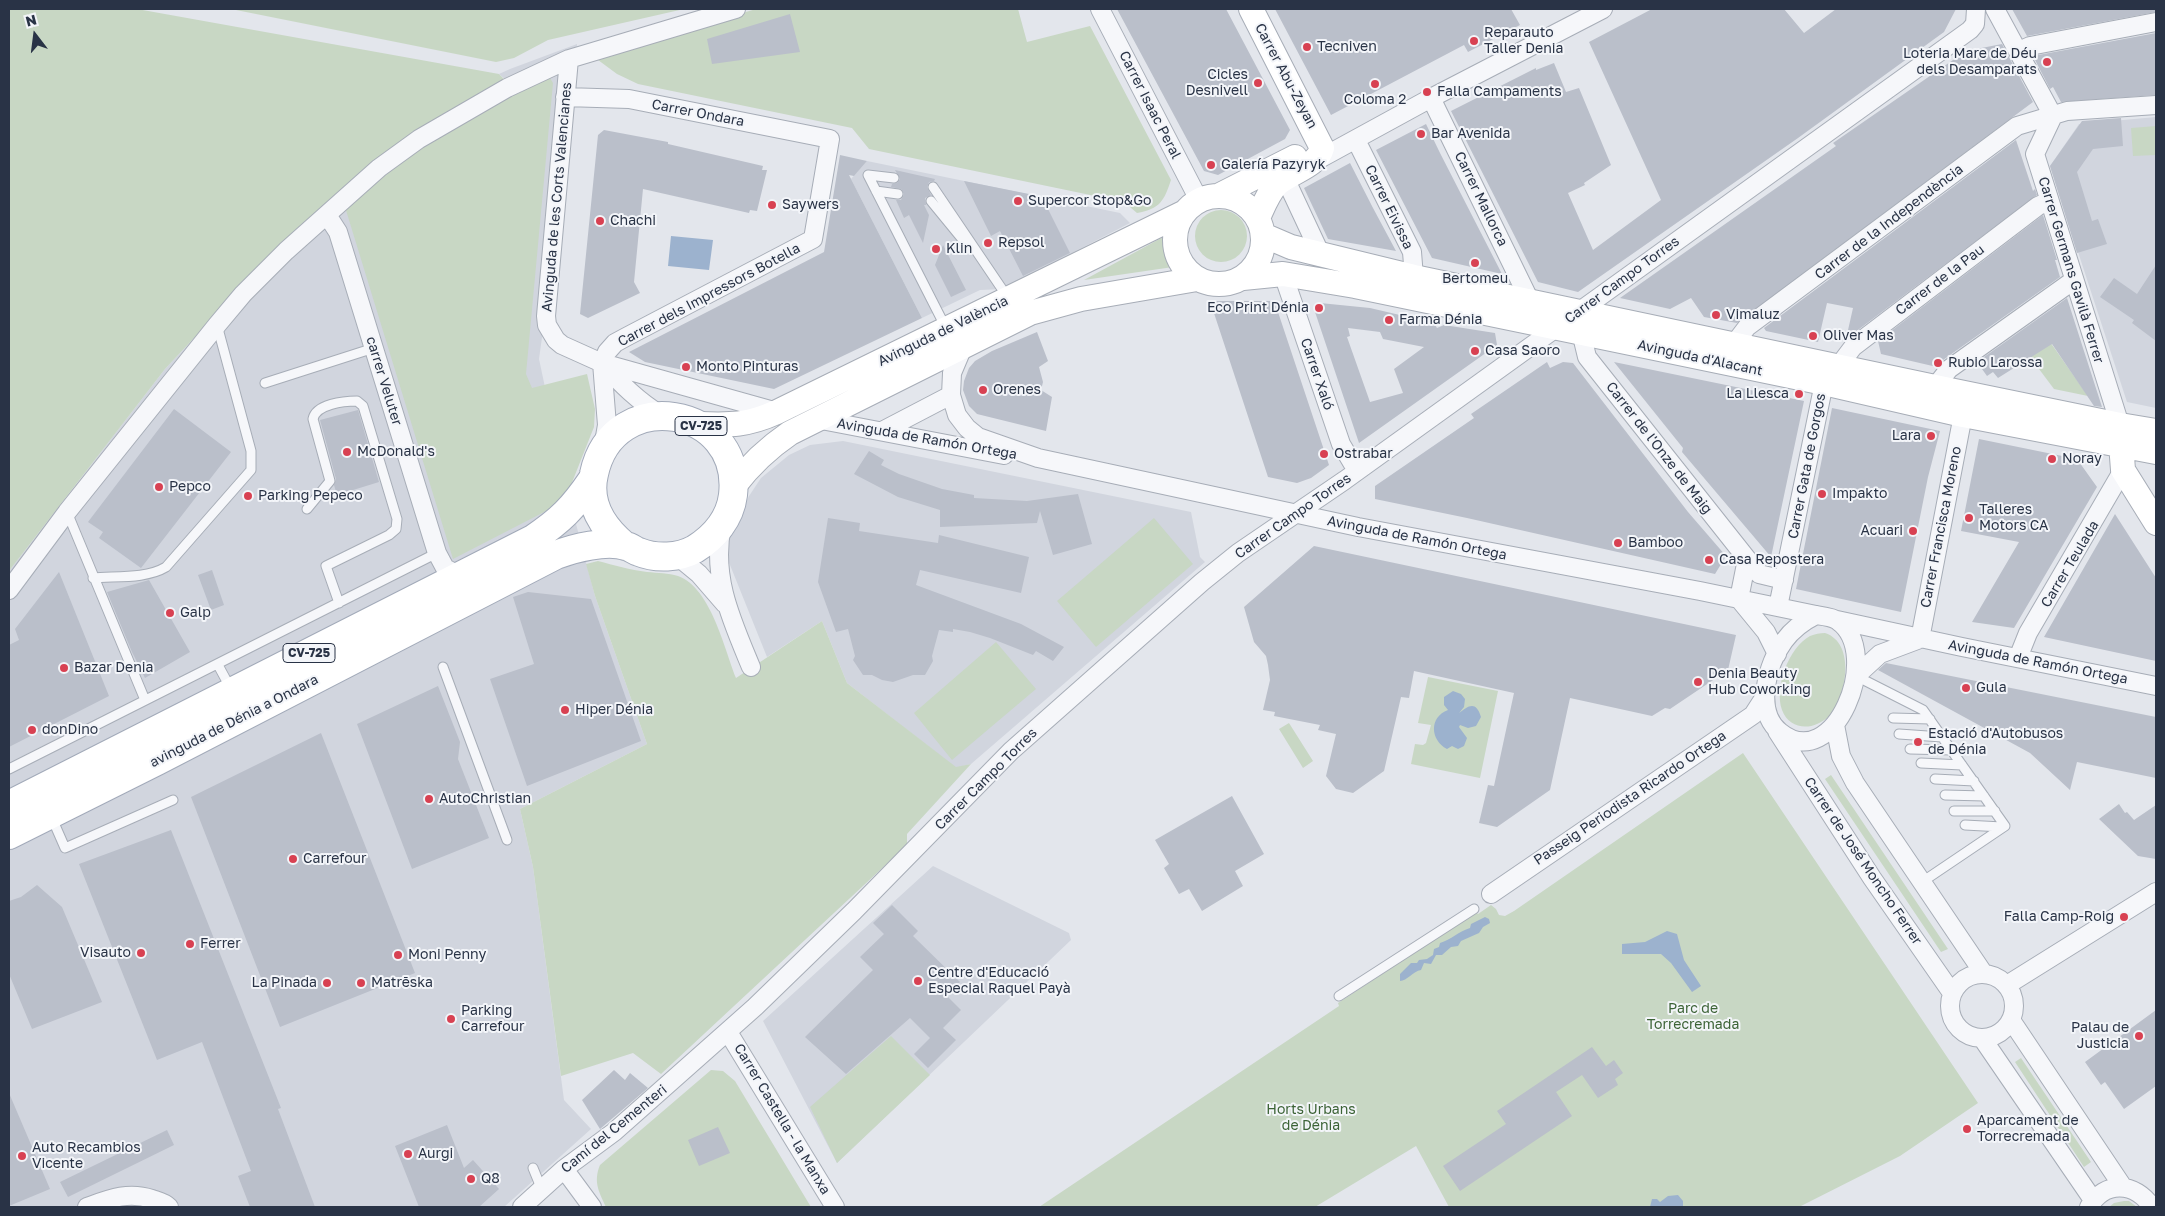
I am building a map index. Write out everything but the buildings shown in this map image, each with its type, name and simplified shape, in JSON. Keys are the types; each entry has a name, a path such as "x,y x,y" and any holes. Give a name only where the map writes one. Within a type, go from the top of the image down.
{"main road":[{"name":"Carrer Abu-Zeyan","path":"1251,9 1321,143"},
{"name":"Avinguda de València","path":"697,424 723,425 754,422 777,412 946,329 1004,295 1201,203 1321,143"},
{"path":"1261,227 1251,209 1242,202 1201,203 1176,231 1176,249 1184,266 1197,278 1208,283 1220,284 1243,278 1252,270 1259,259 1263,247 1261,227 1273,189 1317,158 1322,148 1321,143"},
{"name":"Avinguda d'Alacant","path":"1261,227 1279,243 1414,277 1530,301 1580,322 1831,375 1935,387 2121,435 2156,452"},
{"name":"Avinguda d'Alacant","path":"1243,278 1283,274 1363,287 1558,328 1580,322 1734,344 1963,415 2121,435 2156,431"},
{"name":"Avinguda de València","path":"734,486 748,468 770,447 816,419 963,348 1030,313 1082,299 1197,278"},
{"name":"CV-725","path":"662,415 680,417 697,424 712,434 724,450 732,467 734,486 732,501 723,524 707,541 692,550 676,555 658,556 641,553 625,546 613,536 596,510 592,495 592,480 596,463 603,448 614,434 628,424 644,418 662,415"},
{"path":"2121,435 2123,470 2156,523"},
{"name":"avinguda de Dénia a Ondara","path":"9,805 533,539 556,524 574,506 592,480"},
{"name":"avinguda de Dénia a Ondara","path":"9,835 556,556 576,547 625,546"}],"street":[{"path":"9,590 66,512 243,294 286,251 379,168 419,140 474,106 569,59 736,9"},
{"name":"Carrer Isaac Peral","path":"1100,9 1201,203"},
{"path":"1321,255 1292,175 1430,98 1603,9"},
{"name":"Carrer Campo Torres","path":"1580,322 1970,30 1975,24 1976,9"},
{"path":"1995,9 2053,116"},
{"path":"2019,51 2030,46 2156,22"},
{"name":"Avinguda de les Corts Valencianes","path":"569,59 546,316 550,333 562,345 602,363"},
{"name":"Carrer Ondara","path":"565,97 629,99 830,139"},
{"name":"Carrer Mallorca","path":"1430,98 1530,301"},
{"name":"Carrer de la Independència","path":"1734,344 1747,327 2017,126 2067,111 2156,105"},
{"name":"Carrer Germans Gavilà Ferrer","path":"2053,116 2035,154 2121,435"},
{"name":"Carrer dels Impressors Botella","path":"602,363 607,352 615,343 813,239 830,139"},
{"name":"Carrer Eivissa","path":"1356,140 1412,252 1414,277"},
{"name":"Carrer de la Pau","path":"1831,375 1852,347 2038,206 2049,201"},
{"name":"carrer Veluter","path":"327,215 338,232 436,553 445,568 460,576"},
{"name":"Carrer Xaló","path":"1283,274 1341,444 1357,471"},
{"path":"1935,387 1950,369 2074,280"},
{"name":"Carrer de l'Onze de Maig","path":"1580,322 1587,357 1759,574 1784,580"},
{"name":"Carrer Campo Torres","path":"728,1032 854,911 1011,751 1202,582 1238,553 1558,328"},
{"name":"Avinguda de Ramón Ortega","path":"963,348 952,373 950,395 957,415 967,428 978,437 1038,458"},
{"path":"602,363 777,412"},
{"path":"602,363 625,389 643,404 662,415"},
{"path":"602,363 607,425 603,448"},
{"name":"Carrer Gata de Gorgos","path":"1778,607 1831,375"},
{"path":"882,431 950,395"},
{"name":"Carrer Francisca Moreno","path":"1920,639 1963,415"},
{"name":"Avinguda de Ramón Ortega","path":"816,419 995,454 1038,458 1358,528 1739,598 1816,615"},
{"name":"Carrer Teulada","path":"2018,658 2028,633 2123,470"},
{"path":"723,524 718,552 718,567 725,605 751,667"},
{"path":"676,555 699,574 725,605"},
{"path":"1747,558 1739,598 1766,632 1777,654"},
{"path":"1816,615 1837,620 1845,628 1854,647 1856,676 1846,708 1835,725 1821,736 1803,740 1788,738 1775,728 1765,708 1766,686 1783,642 1793,631 1816,615"},
{"name":"Avinguda de Ramón Ortega","path":"1837,620 1920,639 2156,686"},
{"path":"1856,676 1880,654 1920,639"},
{"name":"Passeig Periodista Ricardo Ortega","path":"1491,894 1753,715 1764,698"},
{"path":"1835,725 1844,765 1984,974"},
{"name":"Carrer de José Moncho Ferrer","path":"1775,728 1872,878 1952,993"},
{"path":"2007,985 2156,892"},
{"path":"1976,974 1984,974 1992,975 2007,985 2014,1003 2011,1020 2003,1030 1993,1036 1982,1038 1965,1033 1953,1020 1950,1002 1952,993 1962,981 1976,974"},
{"path":"2011,1020 2129,1189 2144,1197 2152,1207"},
{"name":"Camí del Cementeri","path":"522,1207 564,1169 614,1132 728,1032"},
{"name":"Carrer Castella - la Manxa","path":"728,1032 835,1207"},
{"path":"1982,1038 2091,1204 2102,1193 2112,1188 2129,1189 2156,1186"},
{"path":"564,1169 592,1207"},
{"path":"87,1207 115,1196 139,1195 169,1207"}],"lane":[{"path":"894,178 868,175 946,329"},
{"path":"933,187 1004,295"},
{"path":"876,191 898,194"},
{"path":"931,201 1004,295"},
{"path":"93,578 144,574 157,572 166,567 251,470 251,451 218,325"},
{"path":"265,383 374,348"},
{"path":"307,509 330,481 312,419 314,414 318,409 349,401 357,401 363,406 397,519 396,530 326,566 338,604"},
{"path":"66,512 145,700"},
{"path":"9,769 218,665 436,553"},
{"path":"218,665 232,692"},
{"path":"443,667 507,840"},
{"path":"1856,676 1923,710 2006,826 1922,882"},
{"path":"1893,718 1930,719"},
{"path":"1899,734 1942,736"},
{"path":"1910,749 1952,750"},
{"path":"1921,764 1962,765"},
{"path":"1935,779 1974,781"},
{"path":"1945,795 1984,796"},
{"path":"50,814 65,848 173,800"},
{"path":"1954,811 1995,811"},
{"path":"1965,826 2003,827"},
{"path":"1339,996 1474,909"},
{"path":"533,1168 542,1190"}],"shaded area":[{"path":"577,44 573,115 539,359 566,486 595,596 647,744 520,809 533,867 564,1100 591,1129 504,1207 9,1207 9,571 165,369 266,261 506,80 499,74"},
{"path":"2156,117 2156,408 2127,402 2050,166 2079,124"},
{"name":"Repsol","path":"867,161 1120,213 1130,223 1002,289 980,290 922,318 851,179"},
{"path":"843,441 1191,512 1200,557 1205,562 971,764 956,768 847,683 822,621 767,657 728,560 727,543 749,496 761,478 789,455 810,445"},
{"name":"Centre d'Educació Especial Raquel Payà","path":"933,866 1069,933 1071,940 837,1163 763,1021"}],"green space":[{"path":"9,9 137,9 499,74 506,81 266,261 165,369 9,571"},
{"path":"231,9 684,9 548,40 514,58 496,62"},
{"path":"756,9 1018,9 1027,42 1090,26 1171,180 1166,193 1156,206 1137,213 1124,202 869,149 852,128 638,84 617,74 594,57"},
{"path":"546,77 550,78 553,83 526,374 532,388 587,374 595,409 594,427 571,485 550,509 453,559 345,207 359,193 423,146 484,110"},
{"path":"2156,126 2156,155 2133,156 2131,128"},
{"path":"1221,210 1231,212 1239,218 1245,226 1247,236 1245,246 1239,254 1231,260 1221,262 1211,260 1203,254 1197,246 1195,236 1197,226 1203,218 1211,212"},
{"path":"1165,236 1166,251 1173,267 1084,280"},
{"path":"2036,322 2088,396 2054,389 2015,337"},
{"path":"1154,518 1193,564 1096,647 1057,601"},
{"path":"598,561 634,570 674,575 689,583 699,593 715,620 736,678 822,621 847,683 956,767 971,764 907,834 907,845 661,1074 633,1053 561,1076 533,867 520,809 647,744 595,596 586,564"},
{"path":"1825,633 1835,639 1841,648 1845,659 1844,684 1835,707 1829,716 1823,721 1810,726 1796,725 1786,717 1780,701 1780,690 1785,669 1802,641 1812,635"},
{"path":"996,642 1036,689 952,760 914,713"},
{"path":"1428,677 1498,691 1480,778 1411,764 1415,744 1423,745 1426,743 1431,725 1418,723"},
{"path":"1289,723 1313,761 1303,768 1279,729"},
{"name":"Parc de Torrecremada","path":"1743,753 1978,1103 1900,1156 1799,1207 1449,1207 1416,1146 1315,1207 1039,1207 1339,1006 1338,1003 1476,912 1478,914 1491,905 1499,915 1505,916 1514,911"},
{"path":"1831,775 1948,949 1941,952 1825,779"},
{"path":"891,1036 930,1075 837,1163 810,1107"},
{"path":"2021,1058 2091,1162 2084,1167 2015,1062"},
{"path":"711,1070 723,1071 735,1081 811,1207 606,1207 599,1192 597,1182 600,1165"},
{"path":"2129,1201 2137,1207 2109,1207 2114,1203"}],"water":[{"path":"671,236 713,240 709,270 668,266"},
{"path":"1453,691 1461,694 1465,699 1464,707 1459,713 1474,706 1481,717 1476,726 1468,728 1460,725 1459,727 1467,738 1464,746 1458,749 1452,746 1447,749 1437,740 1434,729 1437,718 1448,710 1444,705 1444,697"},
{"path":"1485,917 1489,919 1490,923 1483,927 1479,933 1461,941 1458,946 1451,947 1442,955 1436,955 1431,964 1424,963 1421,970 1400,981 1400,974 1411,963 1427,959 1433,955 1434,949 1439,947 1440,943 1470,928 1471,924"},
{"path":"1667,931 1677,934 1684,960 1701,986 1692,992 1671,963 1661,954 1622,954 1622,944 1645,942"},
{"path":"1678,1195 1683,1201 1683,1207 1650,1207 1652,1199 1657,1199 1660,1202 1668,1196"}],"place":[{"name":"Reparauto Taller Denia","path":"1474,41"},
{"name":"Tecniven","path":"1307,47"},
{"name":"Loteria Mare de Déu dels Desamparats","path":"2047,62"},
{"name":"Cicles Desnivell","path":"1258,83"},
{"name":"Coloma 2","path":"1375,84"},
{"name":"Falla Campaments","path":"1427,92"},
{"name":"Bar Avenida","path":"1421,134"},
{"name":"Galería Pazyryk","path":"1211,165"},
{"name":"Supercor Stop&Go","path":"1018,201"},
{"name":"Saywers","path":"772,205"},
{"name":"Chachi","path":"600,221"},
{"name":"Repsol","path":"988,243"},
{"name":"Klin","path":"936,249"},
{"name":"Bertomeu","path":"1475,263"},
{"name":"Eco Print Dénia","path":"1319,308"},
{"name":"Vimaluz","path":"1716,315"},
{"name":"Farma Dénia","path":"1389,320"},
{"name":"Oliver Mas","path":"1813,336"},
{"name":"Casa Saoro","path":"1475,351"},
{"name":"Rubio Larossa","path":"1938,363"},
{"name":"Monto Pinturas","path":"686,367"},
{"name":"Orenes","path":"983,390"},
{"name":"La Llesca","path":"1799,394"},
{"name":"Lara","path":"1931,436"},
{"name":"McDonald's","path":"347,452"},
{"name":"Ostrabar","path":"1324,454"},
{"name":"Noray","path":"2052,459"},
{"name":"Pepco","path":"159,487"},
{"name":"Impakto","path":"1822,494"},
{"name":"Parking Pepeco","path":"248,496"},
{"name":"Talleres Motors CA","path":"1969,518"},
{"name":"Acuari","path":"1913,531"},
{"name":"Bamboo","path":"1618,543"},
{"name":"Casa Repostera","path":"1709,560"},
{"name":"Galp","path":"170,613"},
{"name":"Bazar Denia","path":"64,668"},
{"name":"Denia Beauty Hub Coworking","path":"1698,682"},
{"name":"Gula","path":"1966,688"},
{"name":"Hiper Dénia","path":"565,710"},
{"name":"donDino","path":"32,730"},
{"name":"Estació d'Autobusos de Dénia","path":"1918,742"},
{"name":"AutoChristian","path":"429,799"},
{"name":"Carrefour","path":"293,859"},
{"name":"Falla Camp-Roig","path":"2124,917"},
{"name":"Ferrer","path":"190,944"},
{"name":"Visauto","path":"141,953"},
{"name":"Moni Penny","path":"398,955"},
{"name":"Centre d'Educació Especial Raquel Payà","path":"918,981"},
{"name":"La Pinada","path":"327,983"},
{"name":"Matrēska","path":"361,983"},
{"name":"Parking Carrefour","path":"451,1019"},
{"name":"Palau de Justicia","path":"2139,1036"},
{"name":"Aparcament de Torrecremada","path":"1967,1129"},
{"name":"Aurgi","path":"408,1154"},
{"name":"Auto Recambios Vicente","path":"22,1156"},
{"name":"Q8","path":"471,1179"}],"park label":[{"name":"Horts Urbans de Dénia","path":"1311,1118"}]}
